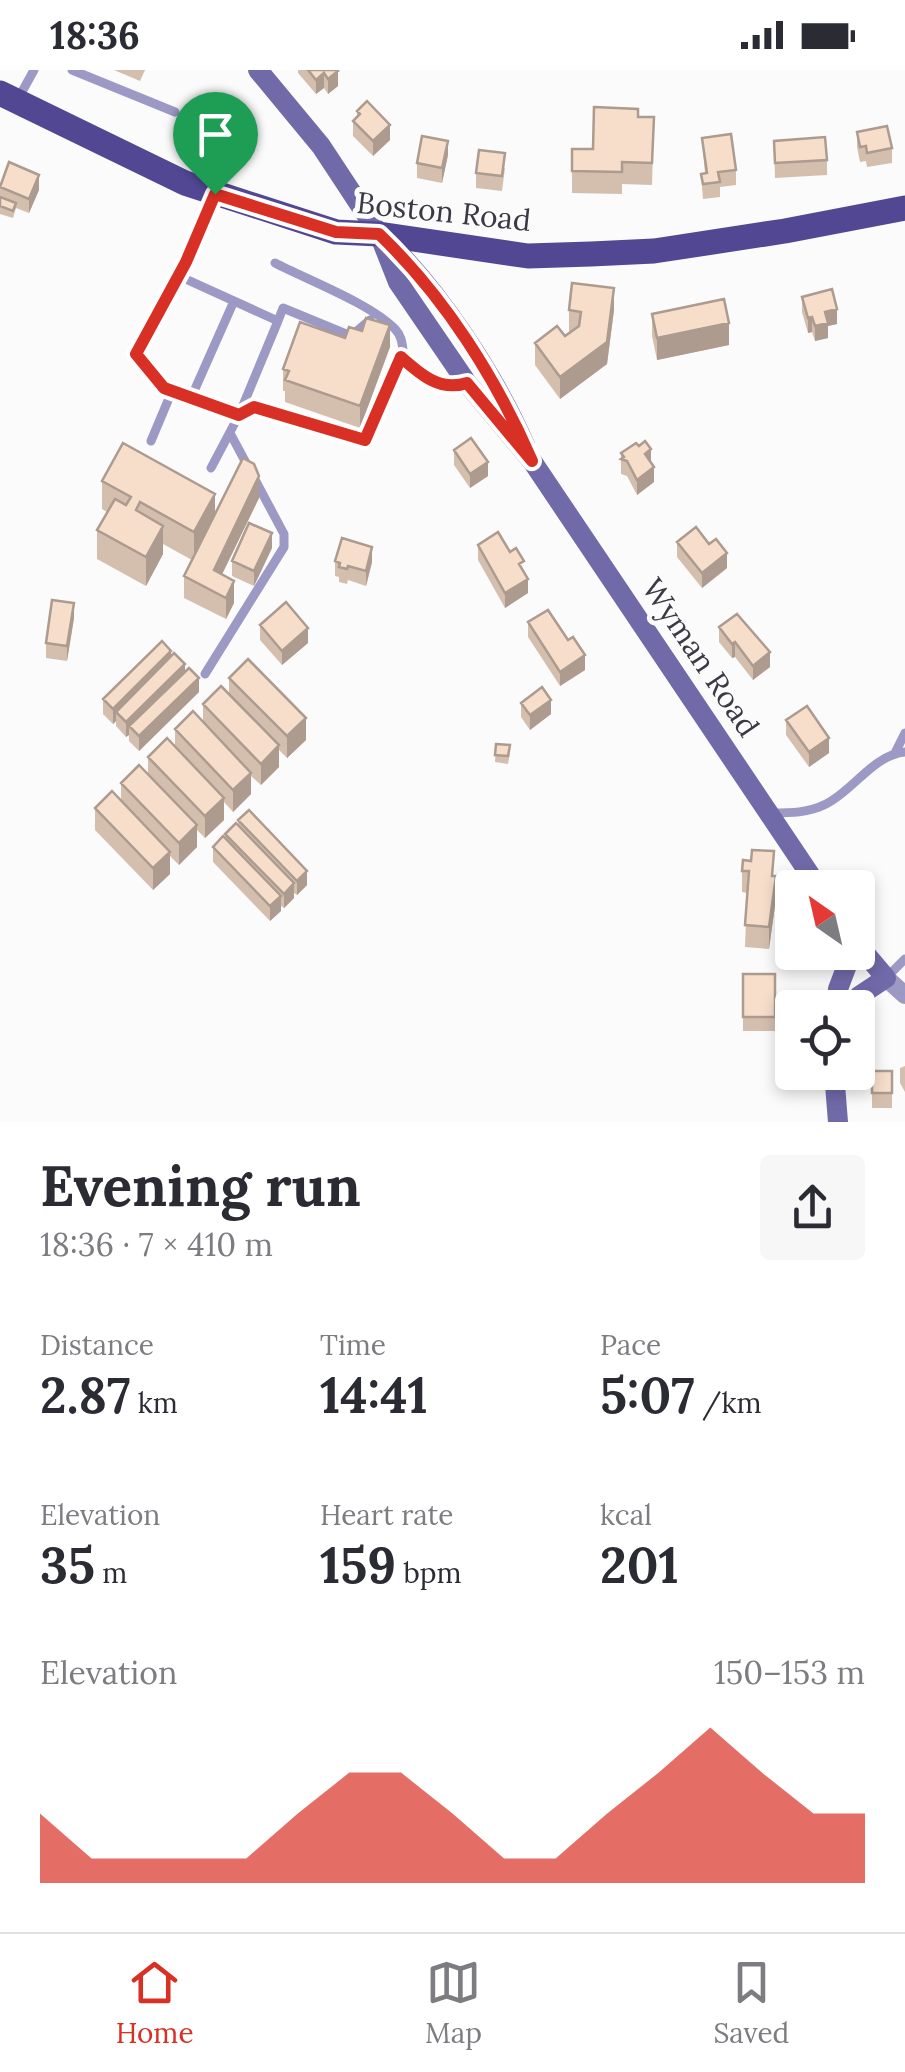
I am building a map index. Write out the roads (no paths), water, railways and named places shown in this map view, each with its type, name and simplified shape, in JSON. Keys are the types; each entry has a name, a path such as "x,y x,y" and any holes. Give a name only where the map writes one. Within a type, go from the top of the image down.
{"main road":[{"name":"Boston Road","path":"8,97 170,176 336,232 379,234 528,256 654,250 905,208"}],"street":[{"name":"Wyman Road","path":"258,70 321,146 379,234 398,282 476,377 511,412 532,461 807,870"},
{"path":"875,965 905,995"},
{"path":"868,990 886,978"},
{"path":"835,1090 838,1122"}],"lane":[{"path":"8,97 34,70"},
{"path":"72,70 175,112"},
{"path":"215,194 178,276 136,354 164,388 239,415 254,407 365,440 401,357 402,338 395,328 376,316 276,263"},
{"path":"178,276 278,321"},
{"path":"191,398 234,301"},
{"path":"211,468 239,415 284,308 351,336 376,316"},
{"path":"401,357 433,382 448,385 476,377"},
{"path":"151,442 172,391"},
{"path":"205,674 284,546 284,534 230,434"},
{"path":"768,812 796,813 822,806 900,752 905,733"},
{"path":"886,978 905,958"}]}
